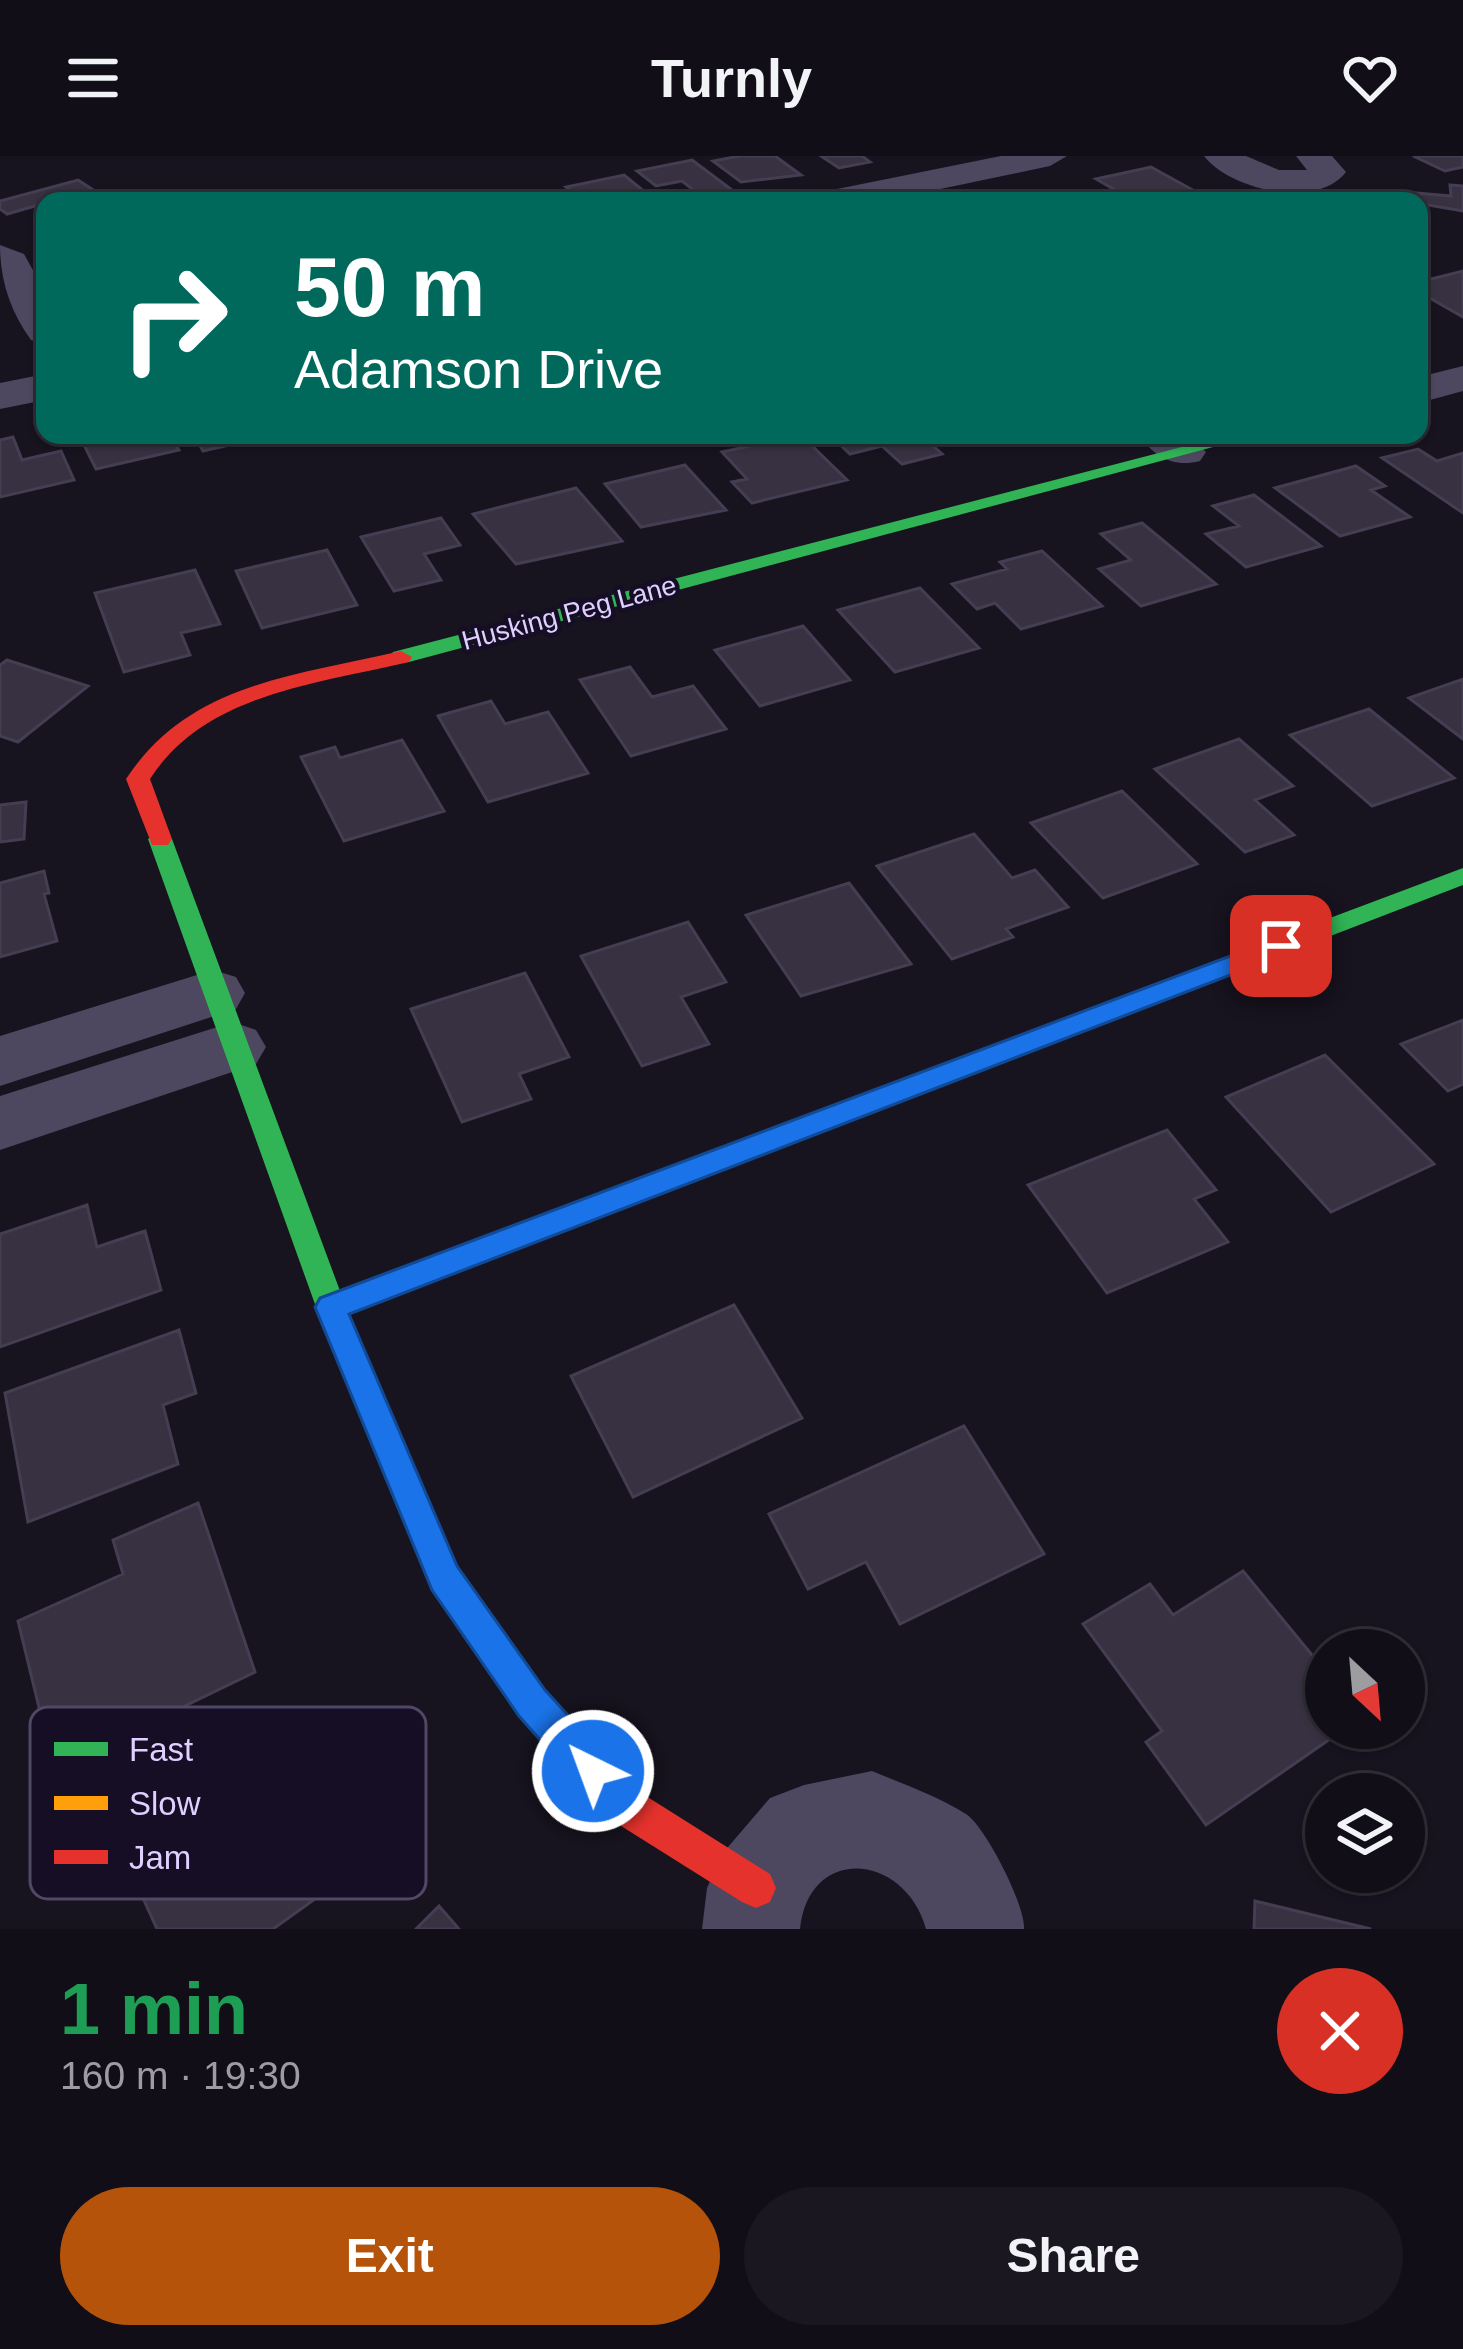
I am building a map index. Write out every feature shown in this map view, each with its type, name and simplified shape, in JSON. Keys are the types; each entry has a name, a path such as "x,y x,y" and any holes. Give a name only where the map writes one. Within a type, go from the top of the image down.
{"street":[{"path":"876,192 1050,156"},
{"path":"1221,156 1250,173 1285,181 1307,181 1329,172 1313,156"},
{"path":"8,277 36,319"},
{"path":"1428,388 1463,378"},
{"path":"0,396 36,389"},
{"name":"Husking Peg Lane","path":"753,1908 624,1805 532,1703 445,1578 331,1307 138,779 156,746 197,716 227,703 1169,444"},
{"path":"331,1307 1463,876"},
{"path":"0,1061 223,1020"},
{"path":"0,1123 223,1020"},
{"path":"753,1908 804,1832 872,1818 937,1850 976,1918 975,1929"}],"building":[{"path":"775,156 801,175 741,182 713,161"},
{"path":"821,156 862,156 870,162 839,168"},
{"path":"1413,156 1463,156 1463,167 1445,171"},
{"path":"692,160 732,190 696,192 682,181 656,186 637,171"},
{"path":"1151,167 1191,189 1118,192 1096,179"},
{"path":"624,175 645,192 572,192 566,187"},
{"path":"78,180 96,192 36,192 36,207 7,214 0,209 0,201"},
{"path":"1450,185 1463,186 1463,211 1428,205 1428,194 1451,196"},
{"path":"1463,271 1463,317 1428,297 1428,280"},
{"path":"13,437 22,460 61,451 74,480 0,497 0,440"},
{"path":"84,444 175,444 179,450 96,469"},
{"path":"199,444 234,444 203,451"},
{"path":"759,444 810,444 847,480 752,503 732,482 747,479 722,452"},
{"path":"839,444 931,444 942,454 902,464 882,446 850,454"},
{"path":"1418,449 1437,461 1463,453 1463,513 1382,458"},
{"path":"685,465 726,510 641,527 605,484"},
{"path":"1356,466 1385,486 1371,490 1410,517 1340,536 1275,488"},
{"path":"576,488 622,541 516,564 473,514"},
{"path":"1254,495 1321,546 1246,567 1206,534 1239,526 1213,506"},
{"path":"441,518 460,545 424,554 441,580 394,591 361,537"},
{"path":"1142,523 1216,584 1141,606 1099,569 1131,560 1101,534"},
{"path":"327,550 357,605 262,628 236,571"},
{"path":"1042,551 1102,606 1021,629 995,603 977,609 952,584 1007,569 1000,562"},
{"path":"195,570 220,624 181,633 190,655 124,672 95,593"},
{"path":"920,588 979,648 895,672 838,610"},
{"path":"803,626 850,680 760,706 715,650"},
{"path":"7,660 88,686 18,742 0,736 0,665"},
{"path":"630,667 652,697 693,686 726,729 631,756 580,680"},
{"path":"1463,679 1463,739 1409,698"},
{"path":"491,701 505,724 548,712 588,773 488,802 438,716"},
{"path":"1369,709 1454,778 1372,806 1290,735"},
{"path":"1239,739 1293,786 1255,800 1294,835 1245,852 1155,769"},
{"path":"402,740 444,811 344,841 301,757 335,747 340,758"},
{"path":"1122,791 1197,864 1103,898 1031,823"},
{"path":"26,802 24,839 0,842 0,805"},
{"path":"974,834 1012,878 1035,870 1068,907 1006,929 1013,937 952,959 877,866"},
{"path":"44,871 49,893 44,894 57,941 0,957 0,883"},
{"path":"849,883 911,964 801,996 746,915"},
{"path":"688,922 726,982 681,997 709,1044 642,1066 581,956"},
{"path":"525,973 569,1057 519,1074 531,1099 462,1122 411,1009"},
{"path":"1463,1020 1463,1084 1448,1091 1401,1044"},
{"path":"1325,1055 1434,1164 1331,1212 1226,1097"},
{"path":"1167,1130 1216,1190 1194,1199 1228,1242 1107,1293 1028,1185"},
{"path":"87,1205 97,1247 145,1231 161,1290 0,1347 0,1234"},
{"path":"734,1305 802,1418 633,1497 571,1376"},
{"path":"179,1330 196,1393 163,1405 178,1464 28,1522 5,1393"},
{"path":"964,1426 1044,1554 900,1624 866,1562 808,1589 769,1514"},
{"path":"198,1503 255,1672 182,1707 39,1707 18,1621 123,1574 113,1540"},
{"path":"1243,1571 1305,1646 1305,1749 1316,1749 1206,1825 1146,1742 1162,1731 1083,1624 1150,1584 1173,1615"},
{"path":"143,1899 315,1899 273,1929 157,1929"},
{"path":"1255,1901 1371,1929 1254,1929"},
{"path":"439,1906 459,1929 416,1929"}],"traffic: fast":[{"path":"401,657 1215,444"},
{"path":"160,839 331,1307 367,1393"},
{"path":"757,1145 1463,876"}],"traffic: slow":[{"path":"331,1307 757,1145"}],"traffic: jam":[{"path":"160,839 138,779 157,750 184,726 253,694 401,657"},
{"path":"367,1393 445,1578 532,1703 624,1805 756,1888"}],"route":[{"path":"593,1771 532,1703 445,1578 331,1307 1281,946"}]}
